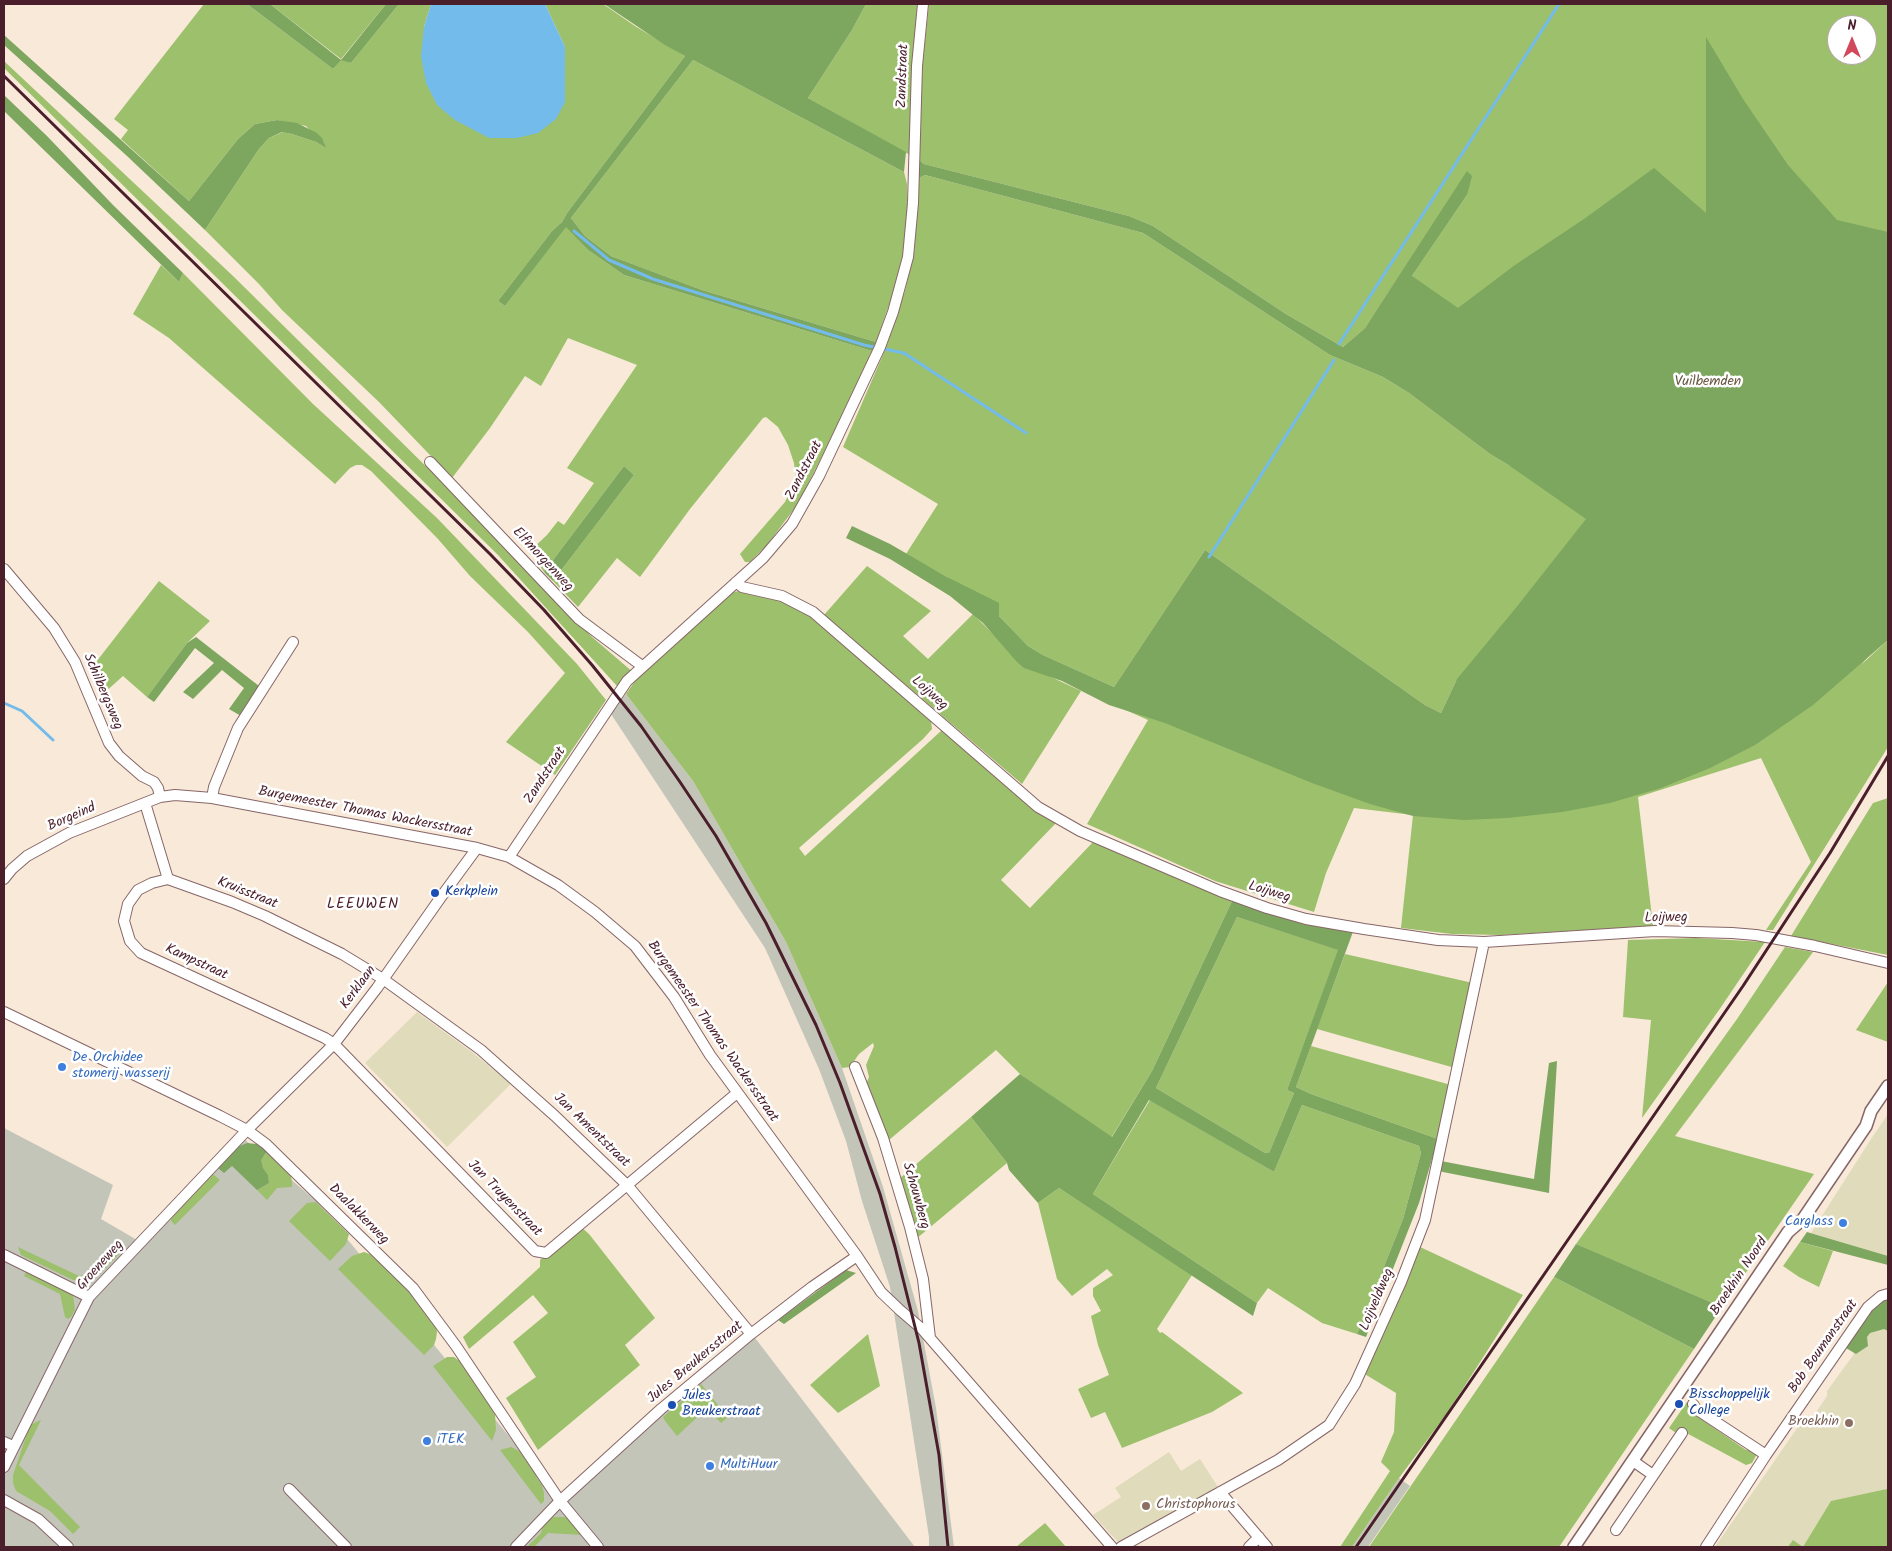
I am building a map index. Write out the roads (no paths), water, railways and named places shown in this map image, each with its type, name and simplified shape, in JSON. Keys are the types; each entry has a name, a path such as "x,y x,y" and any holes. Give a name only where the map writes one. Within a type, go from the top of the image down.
{"street":[{"name":"Zandstraat","path":"509,857 603,714 627,681 763,558 792,524 819,476 868,373 893,312 908,257 912,228 917,66 923,4"},
{"name":"Elfmorgenweg","path":"430,462 579,619 642,666"},
{"name":"Schilbergsweg","path":"4,569 54,628 75,662 109,743 119,756 136,771 154,782 160,797"},
{"name":"Loijweg","path":"736,582 742,587 782,596 813,612 1038,807 1080,831 1220,891 1267,908 1306,919 1364,930 1438,940 1484,942 1655,931 1732,932 1799,943 1888,963"},
{"path":"212,798 214,787 238,728 293,642"},
{"name":"Burgemeester Thomas Wackersstraat","path":"160,797 176,795 212,798 477,848 509,857 558,885 595,912 635,946 674,997 710,1055 857,1256 881,1292 930,1338"},
{"name":"Borgeind","path":"4,879 27,856 46,844 92,823 160,797"},
{"path":"145,803 168,879"},
{"name":"Kerklaan","path":"247,1130 334,1044 477,848"},
{"name":"Kruisstraat","path":"168,879 232,902 321,942 383,979"},
{"name":"Kampstraat","path":"168,879 152,883 138,890 128,904 124,921 130,941 142,953 325,1038 334,1044"},
{"name":"Loijveldweg","path":"1121,1547 1278,1460 1329,1425 1355,1384 1426,1220 1484,942"},
{"name":"Jan Amentstraat","path":"383,979 481,1050 555,1116 628,1186 751,1334"},
{"name":"Daalakkerweg","path":"4,1012 247,1130 266,1144 413,1288 456,1346 560,1501 598,1547"},
{"name":"Jan Truyenstraat","path":"334,1044 536,1251 546,1253 737,1093"},
{"name":"Schouwberg","path":"855,1067 883,1138 910,1227 923,1279 930,1338"},
{"name":"Broekhin Noord","path":"1574,1547 1788,1232 1803,1219 1866,1126 1871,1111 1888,1086"},
{"name":"Groeneweg","path":"4,1467 8,1444 89,1297 247,1130"},
{"path":"4,1255 89,1297"},
{"name":"Jules Breukersstraat","path":"516,1547 560,1501 661,1409 751,1334 812,1287 857,1256"},
{"name":"Bob Boumanstraat","path":"1706,1547 1766,1455 1868,1306 1881,1296 1888,1294"},
{"path":"930,1338 1112,1547"},
{"path":"1693,1404 1696,1409 1766,1455"},
{"path":"1616,1530 1682,1433"},
{"path":"1633,1461 1653,1475"},
{"path":"289,1489 346,1547"},
{"path":"1220,1492 1268,1547"},
{"path":"4,1500 38,1519 68,1547"},
{"path":"1249,1547 1259,1537"}],"water":[{"path":"431,4 545,4 565,47 565,102 556,119 538,133 517,138 489,138 455,120 437,105 426,83 421,56 424,27"}],"waterway":[{"path":"1339,344 1559,4"},
{"path":"574,231 609,260 653,279 864,345 904,353 1026,433"},
{"path":"1209,557 1334,360"},
{"path":"4,703 22,711 53,740"}],"railway":[{"path":"4,76 490,554 544,610 592,665 641,726 716,836 766,923 816,1025 840,1083 880,1194 919,1343 939,1455 948,1547"},
{"path":"1356,1547 1743,986 1830,853 1888,756"}],"place":[{"name":"Kerkplein","path":"435,893"},
{"name":"De Orchidee stomerij wasserij","path":"62,1067"},
{"name":"Carglass","path":"1843,1223"},
{"name":"Bisschoppelijk College","path":"1679,1404"},
{"name":"Jules Breukerstraat","path":"672,1405"},
{"name":"Broekhin","path":"1849,1423"},
{"name":"iTEK","path":"427,1441"},
{"name":"MultiHuur","path":"710,1466"},
{"name":"Christophorus","path":"1146,1506"}],"district":[{"name":"LEEUWEN","path":"363,905"}],"park label":[{"name":"Vuilbemden","path":"1708,383"}]}
